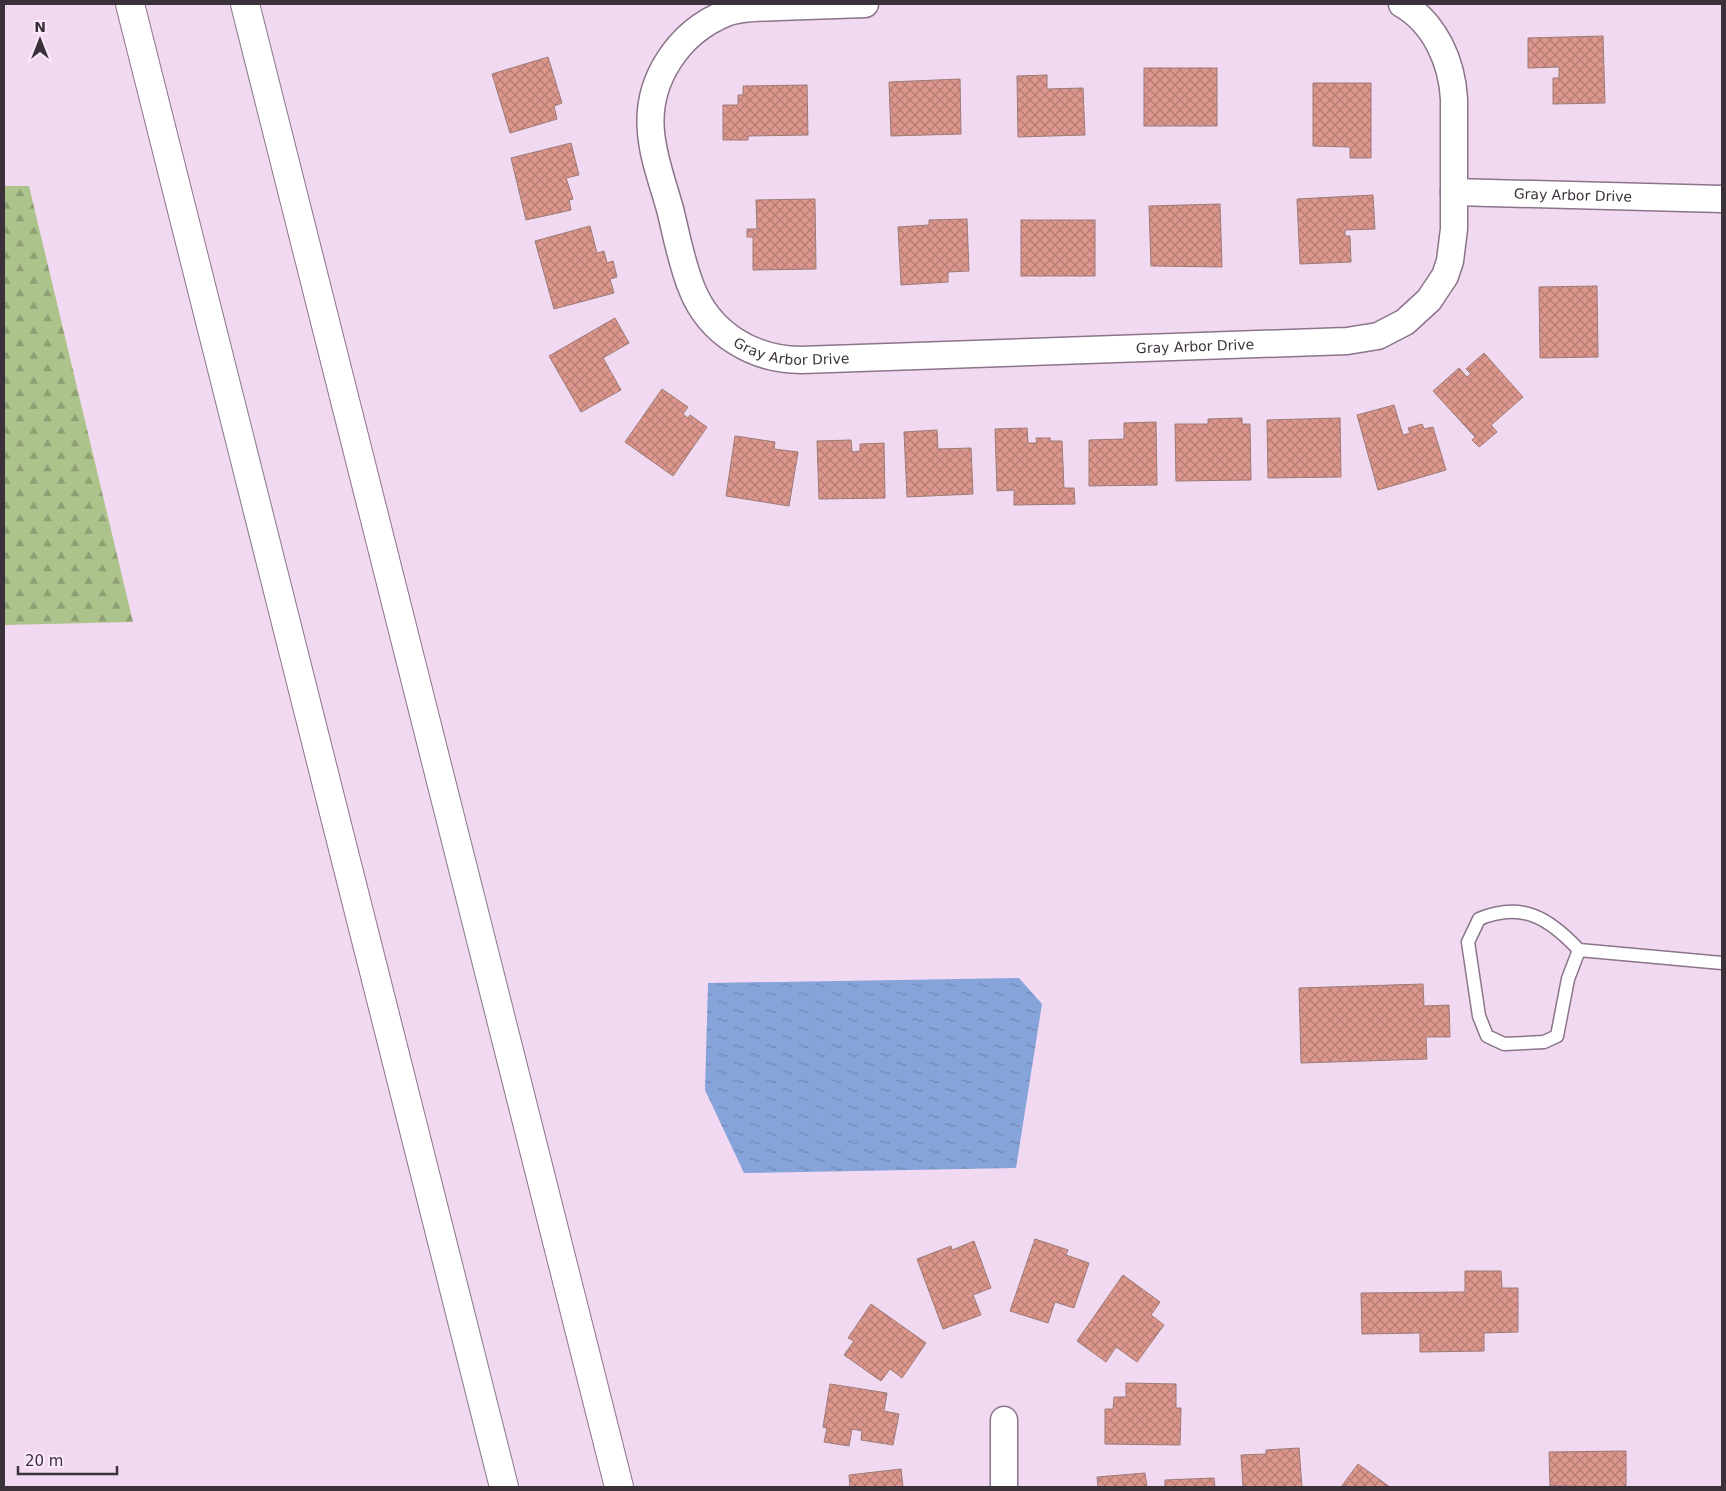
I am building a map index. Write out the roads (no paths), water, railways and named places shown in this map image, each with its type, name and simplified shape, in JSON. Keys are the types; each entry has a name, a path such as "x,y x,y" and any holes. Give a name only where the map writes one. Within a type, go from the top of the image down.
{"highway":[{"path":"130,4 504,1487"},
{"path":"245,4 619,1487"}],"street":[{"name":"Gray Arbor Drive","path":"865,4 757,8 727,12 700,27 678,46 669,59 656,88 650,118 653,147 690,283 707,318 742,347 770,358 801,360 1347,341 1378,336 1406,322 1418,312 1445,276 1453,244 1454,192 1722,200"},
{"path":"1402,4 1419,16 1445,54 1454,98 1454,192"},
{"path":"1004,1420 1004,1487"}],"lane":[{"path":"1579,950 1568,979 1557,1036 1544,1042 1504,1044 1487,1036 1479,1016 1468,942 1479,919 1496,912 1536,915 1559,929 1579,950 1722,963"}],"water":[{"path":"1019,978 1042,1004 1016,1168 744,1173 705,1090 708,983"}]}
